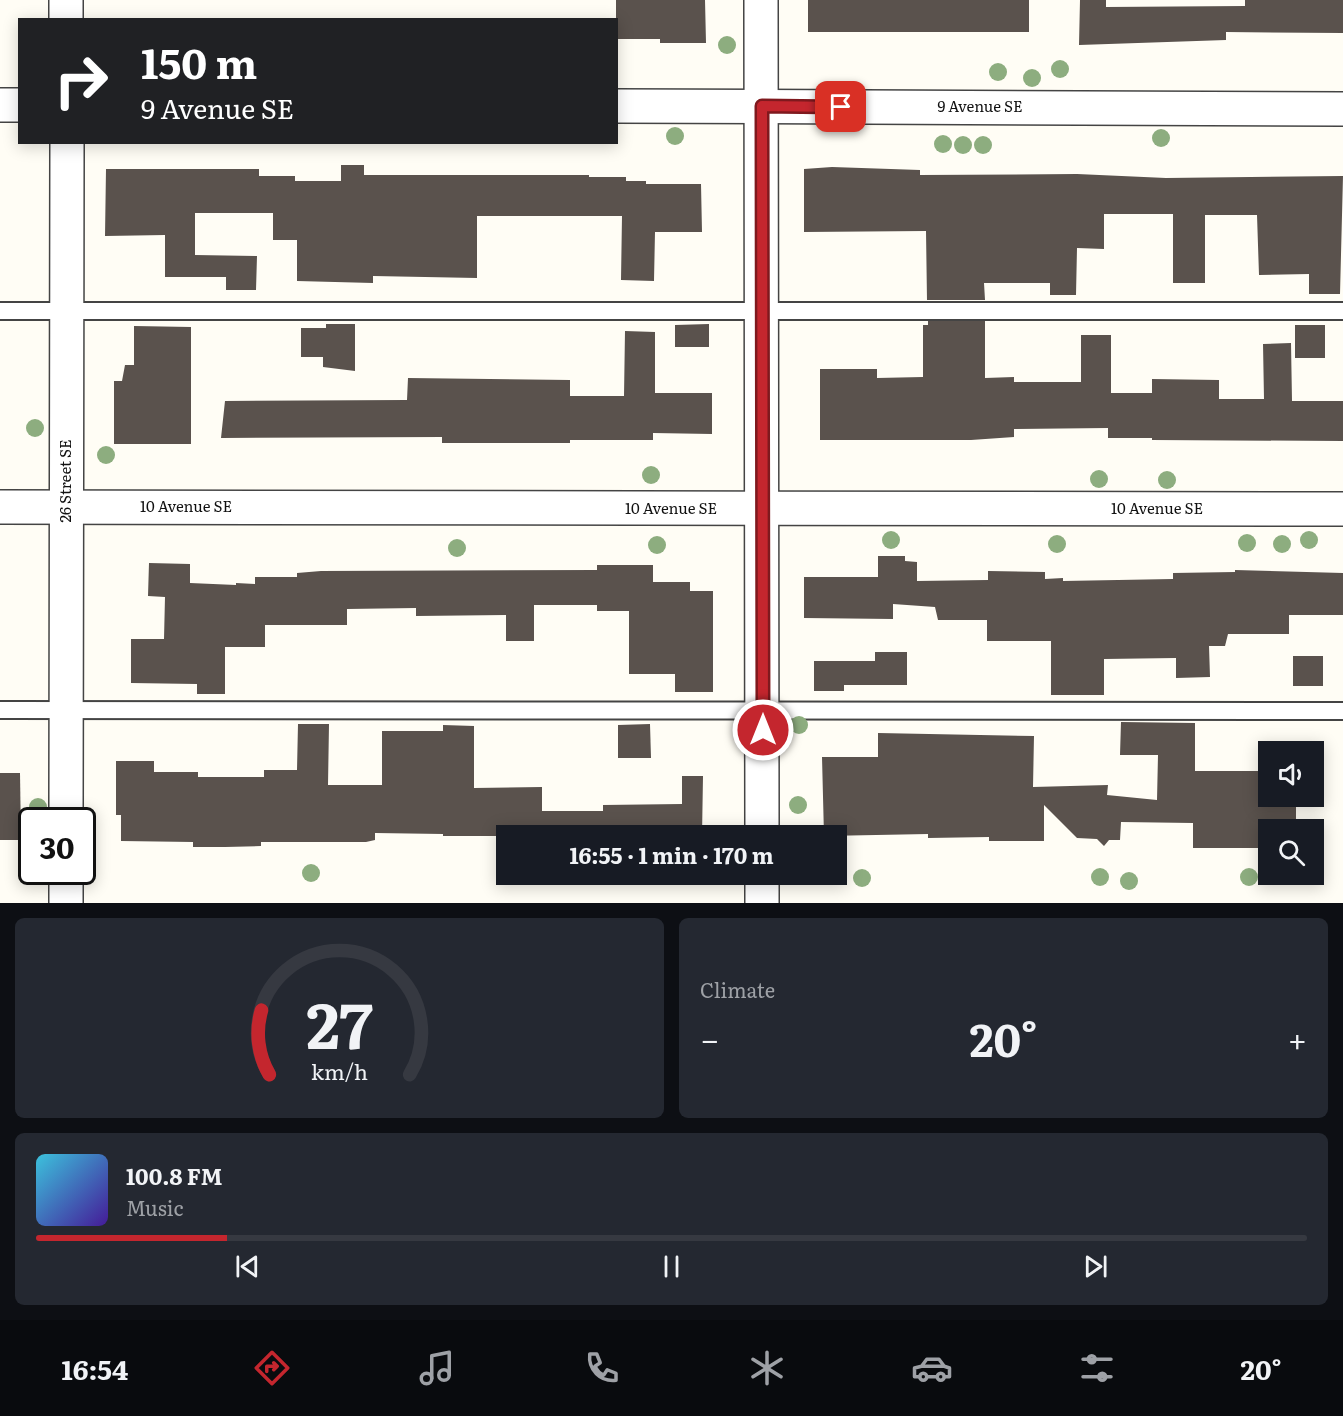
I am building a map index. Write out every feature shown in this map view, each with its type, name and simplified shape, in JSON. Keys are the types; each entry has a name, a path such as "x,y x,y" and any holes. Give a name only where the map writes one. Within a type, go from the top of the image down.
{"street":[{"path":"66,0 66,18"},
{"path":"761,0 762,825"},
{"path":"0,105 18,105"},
{"name":"9 Avenue SE","path":"618,106 1343,109"},
{"name":"26 Street SE","path":"66,807 67,144"},
{"name":"10 Avenue SE","path":"0,507 762,510 1343,509"},
{"path":"66,885 66,903"},
{"path":"762,885 762,903"}],"lane":[{"path":"0,311 1343,311"},
{"path":"0,710 1343,711"}],"building":[{"path":"616,0 705,0 706,43 660,43 660,39 618,39 618,18 616,18"},
{"path":"808,0 1029,0 1029,32 808,32"},
{"path":"1080,0 1106,0 1106,7 1245,6 1245,0 1343,0 1343,33 1226,32 1226,40 1079,45"},
{"path":"341,165 364,165 364,175 589,175 589,177 626,177 626,181 646,181 646,184 701,184 702,232 655,232 654,281 621,280 622,216 477,216 477,278 373,276 373,283 297,281 297,240 273,240 273,213 195,213 195,255 257,256 256,290 226,290 226,277 165,277 165,235 105,236 106,169 259,169 259,176 295,176 295,181 341,181"},
{"path":"832,167 920,170 920,175 1077,174 1166,178 1343,176 1340,294 1309,294 1309,274 1259,275 1257,215 1205,215 1205,283 1173,283 1173,214 1104,214 1104,249 1077,248 1076,295 1050,295 1050,283 984,283 985,300 927,300 926,231 804,232 804,169"},
{"path":"928,321 985,321 985,378 1014,377 1014,382 1081,382 1081,335 1111,335 1111,393 1152,393 1152,379 1219,380 1219,399 1264,399 1263,344 1291,343 1292,401 1343,401 1343,441 1108,438 1108,428 1014,429 1014,437 971,440 820,440 820,369 877,369 877,378 923,377 923,325 928,325"},
{"path":"326,324 355,324 355,371 323,367 323,357 301,357 301,328 326,328"},
{"path":"709,324 709,347 675,347 675,325"},
{"path":"1295,325 1325,325 1325,358 1295,358"},
{"path":"134,326 191,327 191,444 114,444 114,381 122,381 125,365 134,365"},
{"path":"625,331 655,332 655,393 712,393 712,434 653,433 653,440 570,440 570,443 442,443 442,437 221,438 225,401 407,400 408,378 570,380 570,396 624,396"},
{"path":"878,556 905,556 905,561 917,562 917,581 988,580 988,571 1045,572 1045,579 1063,578 1063,581 1173,579 1173,573 1235,572 1235,570 1343,573 1343,615 1289,615 1289,634 1228,634 1225,646 1209,646 1210,677 1176,678 1176,658 1104,659 1104,695 1051,695 1051,641 987,641 987,620 938,620 935,607 893,604 893,619 804,618 804,577 878,577"},
{"path":"149,563 190,564 190,583 236,585 236,583 255,584 255,577 297,577 297,573 321,571 597,570 597,565 653,565 653,582 690,582 690,591 713,591 713,692 675,692 675,674 629,674 629,611 597,611 597,605 534,605 534,641 506,641 506,615 416,616 416,608 347,609 347,625 265,625 265,647 225,647 225,694 197,694 197,684 131,683 131,639 164,639 165,597 148,596"},
{"path":"875,652 907,652 907,685 844,685 844,691 814,691 814,661 875,661"},
{"path":"1293,656 1323,656 1323,686 1293,686"},
{"path":"1121,722 1195,723 1195,771 1258,771 1258,807 1296,807 1296,819 1258,819 1258,848 1193,848 1193,823 1121,822 1120,840 1109,840 1104,846 1097,839 1077,838 1044,805 1044,841 989,841 989,837 928,838 928,834 847,836 847,825 824,825 822,757 878,757 878,733 1034,736 1033,787 1108,785 1107,795 1157,800 1158,755 1120,755"},
{"path":"298,724 329,724 328,785 382,785 382,731 443,731 443,725 474,726 474,788 542,787 542,811 603,811 603,805 682,804 682,776 703,776 702,825 496,825 496,836 375,833 375,840 366,842 261,842 261,846 225,847 193,847 193,842 121,841 121,815 116,815 116,761 154,761 154,772 198,772 198,777 264,777 264,770 297,770"},
{"path":"650,724 651,758 618,758 618,725"},
{"path":"0,773 20,773 18,840 0,840"}],"route":[{"path":"763,730 762,106 841,107"}]}
